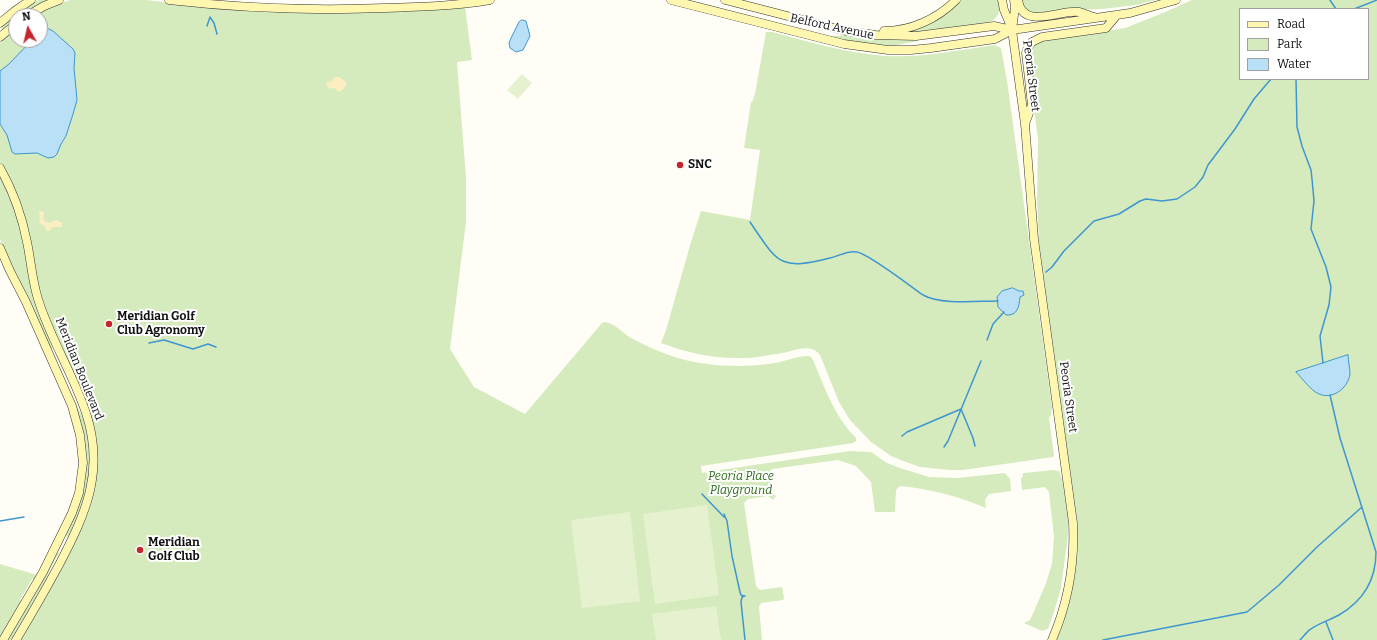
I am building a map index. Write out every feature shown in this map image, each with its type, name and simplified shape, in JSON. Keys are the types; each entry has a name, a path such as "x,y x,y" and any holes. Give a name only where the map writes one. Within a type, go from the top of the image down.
{"main road":[{"path":"0,23 16,10 32,0"},
{"path":"41,8 59,0"},
{"path":"169,0 305,10 436,6 490,0"},
{"name":"Belford Avenue","path":"671,0 836,42 874,49 899,50 931,48 995,39 1012,30 1117,15 1176,0"},
{"name":"Belford Avenue","path":"725,0 846,31 870,34 916,36 994,26 1012,30"},
{"path":"870,34 878,31 896,30 916,25 941,13 956,0"},
{"name":"Peoria Street","path":"1002,0 1004,10 1012,30 1025,124 1034,239 1073,523 1073,560 1069,584 1063,610 1052,640"},
{"name":"Peoria Street","path":"1012,30 1015,8 1014,0"},
{"path":"1018,0 1021,9 1026,14 1032,16 1039,17 1078,12 1096,18"},
{"path":"1025,124 1032,105 1026,54 1030,44 1042,37 1106,28 1117,15"},
{"path":"0,37 8,30"},
{"name":"Meridian Boulevard","path":"0,168 13,194 23,222 38,301 86,413 91,430 94,454 92,486 82,519 52,578 16,640"},
{"name":"Meridian Boulevard","path":"0,248 26,302 72,406 80,435 83,463 79,493 72,513 43,572 2,640"}],"green space":[{"path":"38,0 51,0 36,8 26,8"},
{"name":"Meridian Golf Club","path":"70,0 146,0 171,3 465,7 472,60 457,62 466,178 466,222 450,349 474,387 525,414 602,323 605,322 615,326 631,338 654,349 690,361 726,366 751,366 808,356 813,360 836,411 856,438 856,441 853,443 701,466 702,473 705,472 709,476 713,477 720,470 850,451 871,452 887,463 929,477 957,478 1005,473 1010,479 1011,491 989,494 985,500 986,508 944,494 900,486 896,490 895,512 875,512 871,482 856,466 838,460 772,469 769,473 772,492 776,496 773,500 768,496 748,499 744,503 756,586 760,590 782,587 784,598 783,600 761,603 759,607 762,640 20,640 81,529 91,504 94,489 96,449 46,312 10,181 0,162 0,43 8,36 8,48 48,48 48,8"},
{"path":"960,0 999,0 999,13 996,18 990,22 925,32 909,32 951,8"},
{"path":"1020,0 1156,0 1136,5 1039,14 1025,10"},
{"path":"1192,0 1377,0 1377,640 1057,640 1073,584 1077,556 1078,527 1039,242 1037,200 1038,140 1028,58 1031,48 1040,41 1125,28"},
{"path":"8,21 8,27 3,31 1,29"},
{"path":"766,32 772,32 843,50 871,55 927,55 995,45 1001,48 1007,81 1052,407 1049,418 1053,457 963,470 920,467 891,456 871,442 850,420 839,402 820,355 816,351 805,348 760,357 732,358 701,355 661,343 701,211 750,220 760,150 744,148 751,102 755,94"},
{"path":"852,35 918,39 918,41 892,46 857,43 833,38 833,36"},
{"path":"522,74 532,83 518,99 507,90"},
{"path":"0,175 18,218 53,350 50,347 0,239"},
{"path":"74,400 84,420 89,443 90,467 85,500 71,534 66,537 84,483"},
{"path":"1053,470 1059,471 1062,478 1068,519 1068,535 1061,588 1048,629 1042,631 1024,623 1030,620 1045,586 1052,564 1054,537 1049,492 1045,487 1022,490 1021,479 1023,473"},
{"path":"707,505 719,595 655,604 643,514"},
{"path":"630,512 640,601 582,608 571,520"},
{"path":"57,552 59,553 50,569 43,588 12,640 6,640"},
{"path":"0,564 37,575 34,580 32,579 20,600 22,602 0,638"},
{"path":"716,606 721,640 656,640 652,614"}],"sand":[{"path":"337,77 346,82 346,86 340,92 335,88 330,89 326,85 327,82 332,81"},
{"path":"39,211 44,212 43,218 46,222 49,223 56,220 62,223 62,227 53,227 48,231 46,230 45,226 39,223"}],"water":[{"path":"522,20 526,21 530,36 523,50 516,52 510,48 509,43 519,22"},
{"path":"48,28 53,31 73,49 75,53 74,68 77,100 66,136 54,157 48,158 37,153 15,154 12,152 7,135 0,124 0,71 24,48 48,48"},
{"path":"1013,288 1023,291 1024,295 1020,297 1017,310 1013,314 1006,315 998,307 997,297 1002,291"},
{"path":"1348,355 1350,374 1349,379 1339,392 1334,394 1319,394 1296,372"}],"waterway":[{"path":"1330,0 1335,8"},
{"path":"1357,8 1377,0"},
{"path":"207,26 210,17 214,23 217,34"},
{"path":"1046,272 1052,267 1064,251 1094,221 1119,214 1146,199 1162,201 1177,199 1195,187 1203,177 1208,165 1235,129 1254,99 1270,80"},
{"path":"1296,80 1297,127 1311,170 1312,179 1314,201 1311,229 1326,267 1331,287 1329,305 1320,336 1323,363"},
{"path":"750,222 774,255 781,260 790,263 800,264 813,262 847,252 857,252 871,258 923,295 931,298 959,302 998,301"},
{"path":"987,340 993,324 1004,312"},
{"path":"149,343 164,340 193,349 208,344 216,347"},
{"path":"944,447 948,441 981,361"},
{"path":"1300,640 1307,632 1317,625 1339,615 1355,603 1371,581 1374,572 1376,552 1340,438 1330,395"},
{"path":"902,436 907,432 961,409 975,446"},
{"path":"702,494 724,517"},
{"path":"1103,640 1247,612 1279,585 1317,547 1362,507"},
{"path":"724,514 727,521 732,556 740,592 741,595 744,596"},
{"path":"0,521 24,517"},
{"path":"745,596 742,597 741,602 745,640"},
{"path":"1326,622 1333,640"}],"place":[{"name":"SNC","path":"680,165"},
{"name":"Meridian Golf Club Agronomy","path":"109,324"},
{"name":"Meridian Golf Club","path":"140,550"}],"park label":[{"name":"Peoria Place Playground","path":"741,484"}]}
